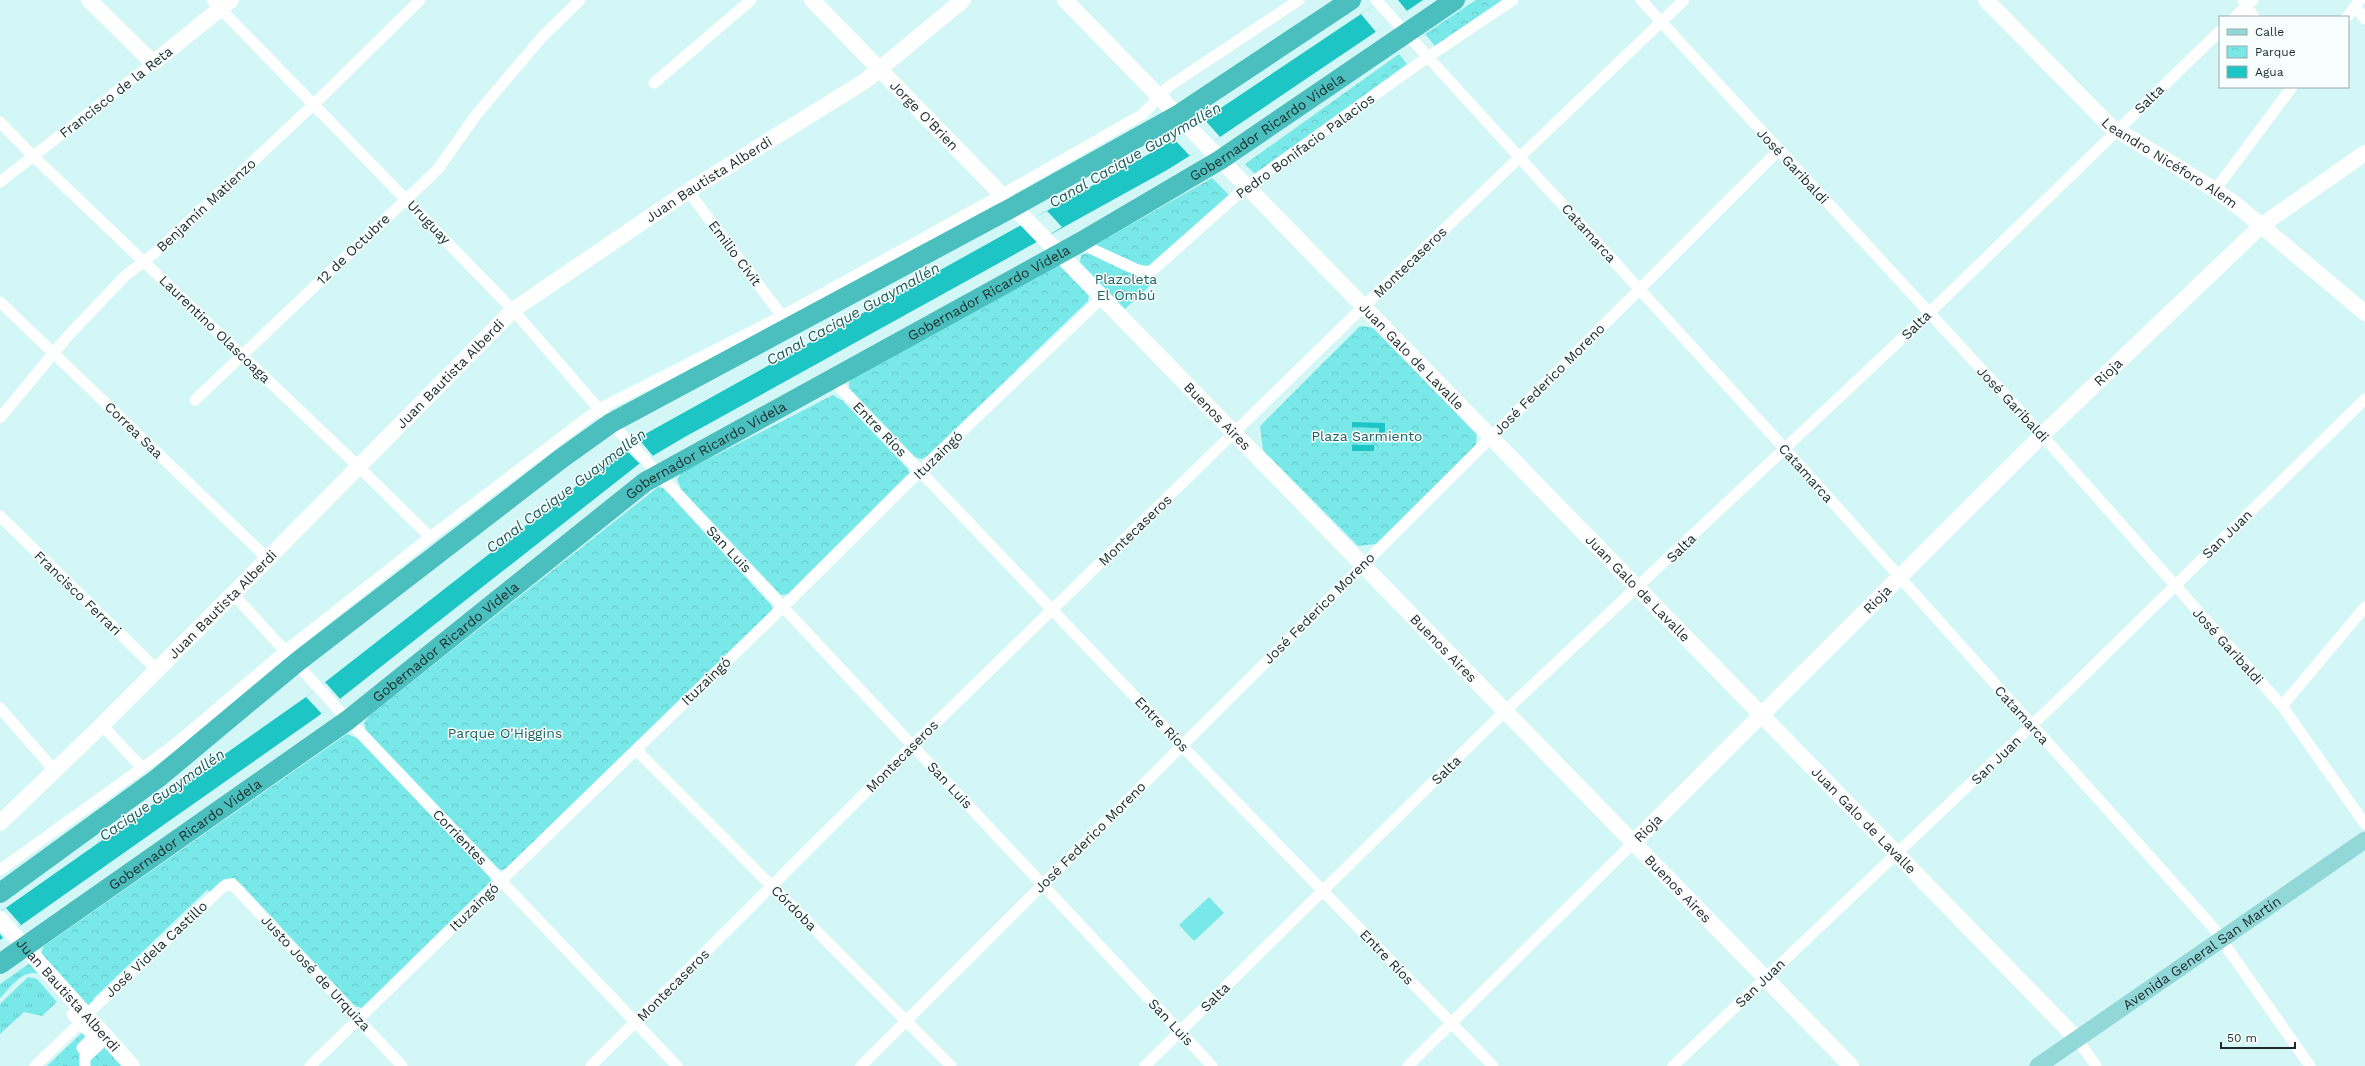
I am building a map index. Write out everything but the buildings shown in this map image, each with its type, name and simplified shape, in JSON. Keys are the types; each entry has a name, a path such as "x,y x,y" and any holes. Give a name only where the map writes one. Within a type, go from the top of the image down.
{"highway":[{"path":"0,893 158,778 291,657 562,458 605,416 1009,200 1194,132 1351,0"},
{"name":"Gobernador Ricardo Videla","path":"0,964 348,720 626,495 648,462 833,380 1079,243 1220,160 1395,21 1455,0"}],"main road":[{"name":"Avenida General San Martín","path":"2038,1066 2365,840"}],"street":[{"path":"89,0 153,63"},
{"name":"Benjamín Matienzo","path":"0,418 54,352 96,305 125,276 144,261 313,105 420,0"},
{"name":"12 de Octubre","path":"195,400 438,169 476,115 542,37 580,0"},
{"path":"654,83 750,0"},
{"name":"Jorge O'Brien","path":"812,0 1037,229"},
{"name":"Juan Bautista Alberdi","path":"0,823 102,725 268,559 513,310 688,191 865,81 963,0"},
{"name":"Juan Galo de Lavalle","path":"1064,0 1639,588 2077,1039"},
{"path":"0,870 174,745 291,657 430,537 605,416 782,316 1009,200 1143,114 1168,86 1299,0"},
{"name":"Pedro Bonifacio Palacios","path":"1079,243 1140,271 1150,271 1159,265 1247,186 1428,57 1513,0"},
{"name":"José Garibaldi","path":"1641,0 2042,435 2282,706 2365,824"},
{"name":"Montecaseros","path":"591,1066 773,886 912,745 1236,432 1364,306 1684,0"},
{"name":"Leandro Nicéforo Alem","path":"1986,0 2102,120 2116,131 2215,190 2262,225 2365,313"},
{"name":"Catamarca","path":"1377,1 1785,449 2222,939 2310,1066"},
{"path":"2236,16 2247,2 2254,16"},
{"name":"Francisco de la Reta","path":"0,182 153,63 221,3"},
{"name":"Uruguay","path":"221,3 313,105 406,198 513,310 605,416 648,462"},
{"path":"2348,16 2358,3 2365,19"},
{"name":"Salta","path":"1145,1066 1505,711 1639,588 1929,313 2219,32"},
{"path":"2215,190 2291,88"},
{"name":"Laurentino Olascoaga","path":"0,122 33,156 359,467 430,537"},
{"name":"José Federico Moreno","path":"861,1066 1779,150"},
{"name":"Rioja","path":"1408,1066 2042,435 2262,225 2365,153"},
{"name":"Emilio Civit","path":"688,191 782,316"},
{"name":"Buenos Aires","path":"1037,229 1851,1066"},
{"name":"Ituzaingó","path":"310,1066 783,607 920,471 1103,297"},
{"name":"Correa Saa","path":"0,302 54,352 268,559"},
{"name":"Entre Ríos","path":"833,380 1182,746 1493,1066"},
{"name":"San Juan","path":"1673,1066 2032,725 2365,399"},
{"name":"San Luis","path":"648,462 1212,1066"},
{"name":"Francisco Ferrari","path":"0,516 157,670"},
{"path":"233,594 291,657"},
{"path":"2282,706 2365,607"},
{"name":"Corrientes","path":"291,657 348,720 678,1066"},
{"path":"0,708 55,771"},
{"path":"102,725 142,768"},
{"name":"Córdoba","path":"636,750 951,1066"},
{"name":"Justo José de Urquiza","path":"228,884 232,884 238,889 402,1066"},
{"name":"José Videla Castillo","path":"35,1066 79,1018 228,884"},
{"name":"Juan Bautista Alberdi","path":"5,925 79,1018 132,1066"},
{"path":"79,1018 93,1037 82,1048 85,1051 89,1061"},
{"path":"2077,1039 2096,1066"}],"green space":[{"path":"1476,0 1502,0 1435,46 1425,34"},
{"path":"1399,54 1407,64 1255,174 1245,164"},
{"path":"1212,178 1229,195 1148,266 1137,264 1095,245"},
{"name":"Plazoleta El Ombú","path":"1088,253 1130,273 1139,276 1153,276 1156,280 1125,309 1080,262 1081,255"},
{"path":"1059,263 1089,295 1088,301 927,456 922,459 915,457 849,388 849,382 852,379 1051,265"},
{"name":"Plaza Sarmiento","path":"1360,326 1376,328 1477,429 1476,445 1376,544 1358,546 1263,450 1260,426"},
{"path":"833,395 843,401 908,469 909,473 788,594 781,595 681,489 677,479 681,473"},
{"name":"Parque O'Higgins","path":"658,487 663,488 668,493 772,606 772,610 509,867 503,870 499,869 366,730 364,723 369,716"},
{"path":"347,734 357,738 490,877 491,881 362,1008 355,1006 234,878 224,879 210,892 207,890 93,999 96,1003 89,1007 41,954 44,946"},
{"path":"1209,897 1224,913 1194,941 1179,925"},
{"path":"30,963 39,974 33,973 22,976 0,998 0,984"},
{"path":"28,977 37,979 57,1002 42,1016 24,1012 0,1034 0,1004"},
{"path":"89,1026 125,1066 47,1066"}],"water":[{"path":"1382,0 1423,0 1220,137 1167,170 683,438 639,464 317,717 0,940 0,912 306,697 638,438 1167,144"},
{"path":"1352,422 1385,423 1385,434 1379,433 1379,428 1352,427"},
{"path":"1352,445 1374,445 1374,451 1352,451"}],"pier":[{"path":"1382,0 1398,0 1407,11 1376,32 1361,14"},
{"path":"1205,120 1220,137 1190,156 1174,139"},
{"path":"1047,211 1062,227 1039,241 1022,224"},
{"path":"638,438 653,456 640,464 624,448"},
{"path":"325,682 341,700 322,714 306,697"},
{"path":"6,908 21,925 3,938 0,934 0,912"}],"water label":[{"name":"Canal Cacique Guaymallén","path":"1135,155"},
{"name":"Canal Cacique Guaymallén","path":"853,314"},
{"name":"Canal Cacique Guaymallén","path":"566,491"},
{"name":"Cacique Guaymallén","path":"162,795"}]}
